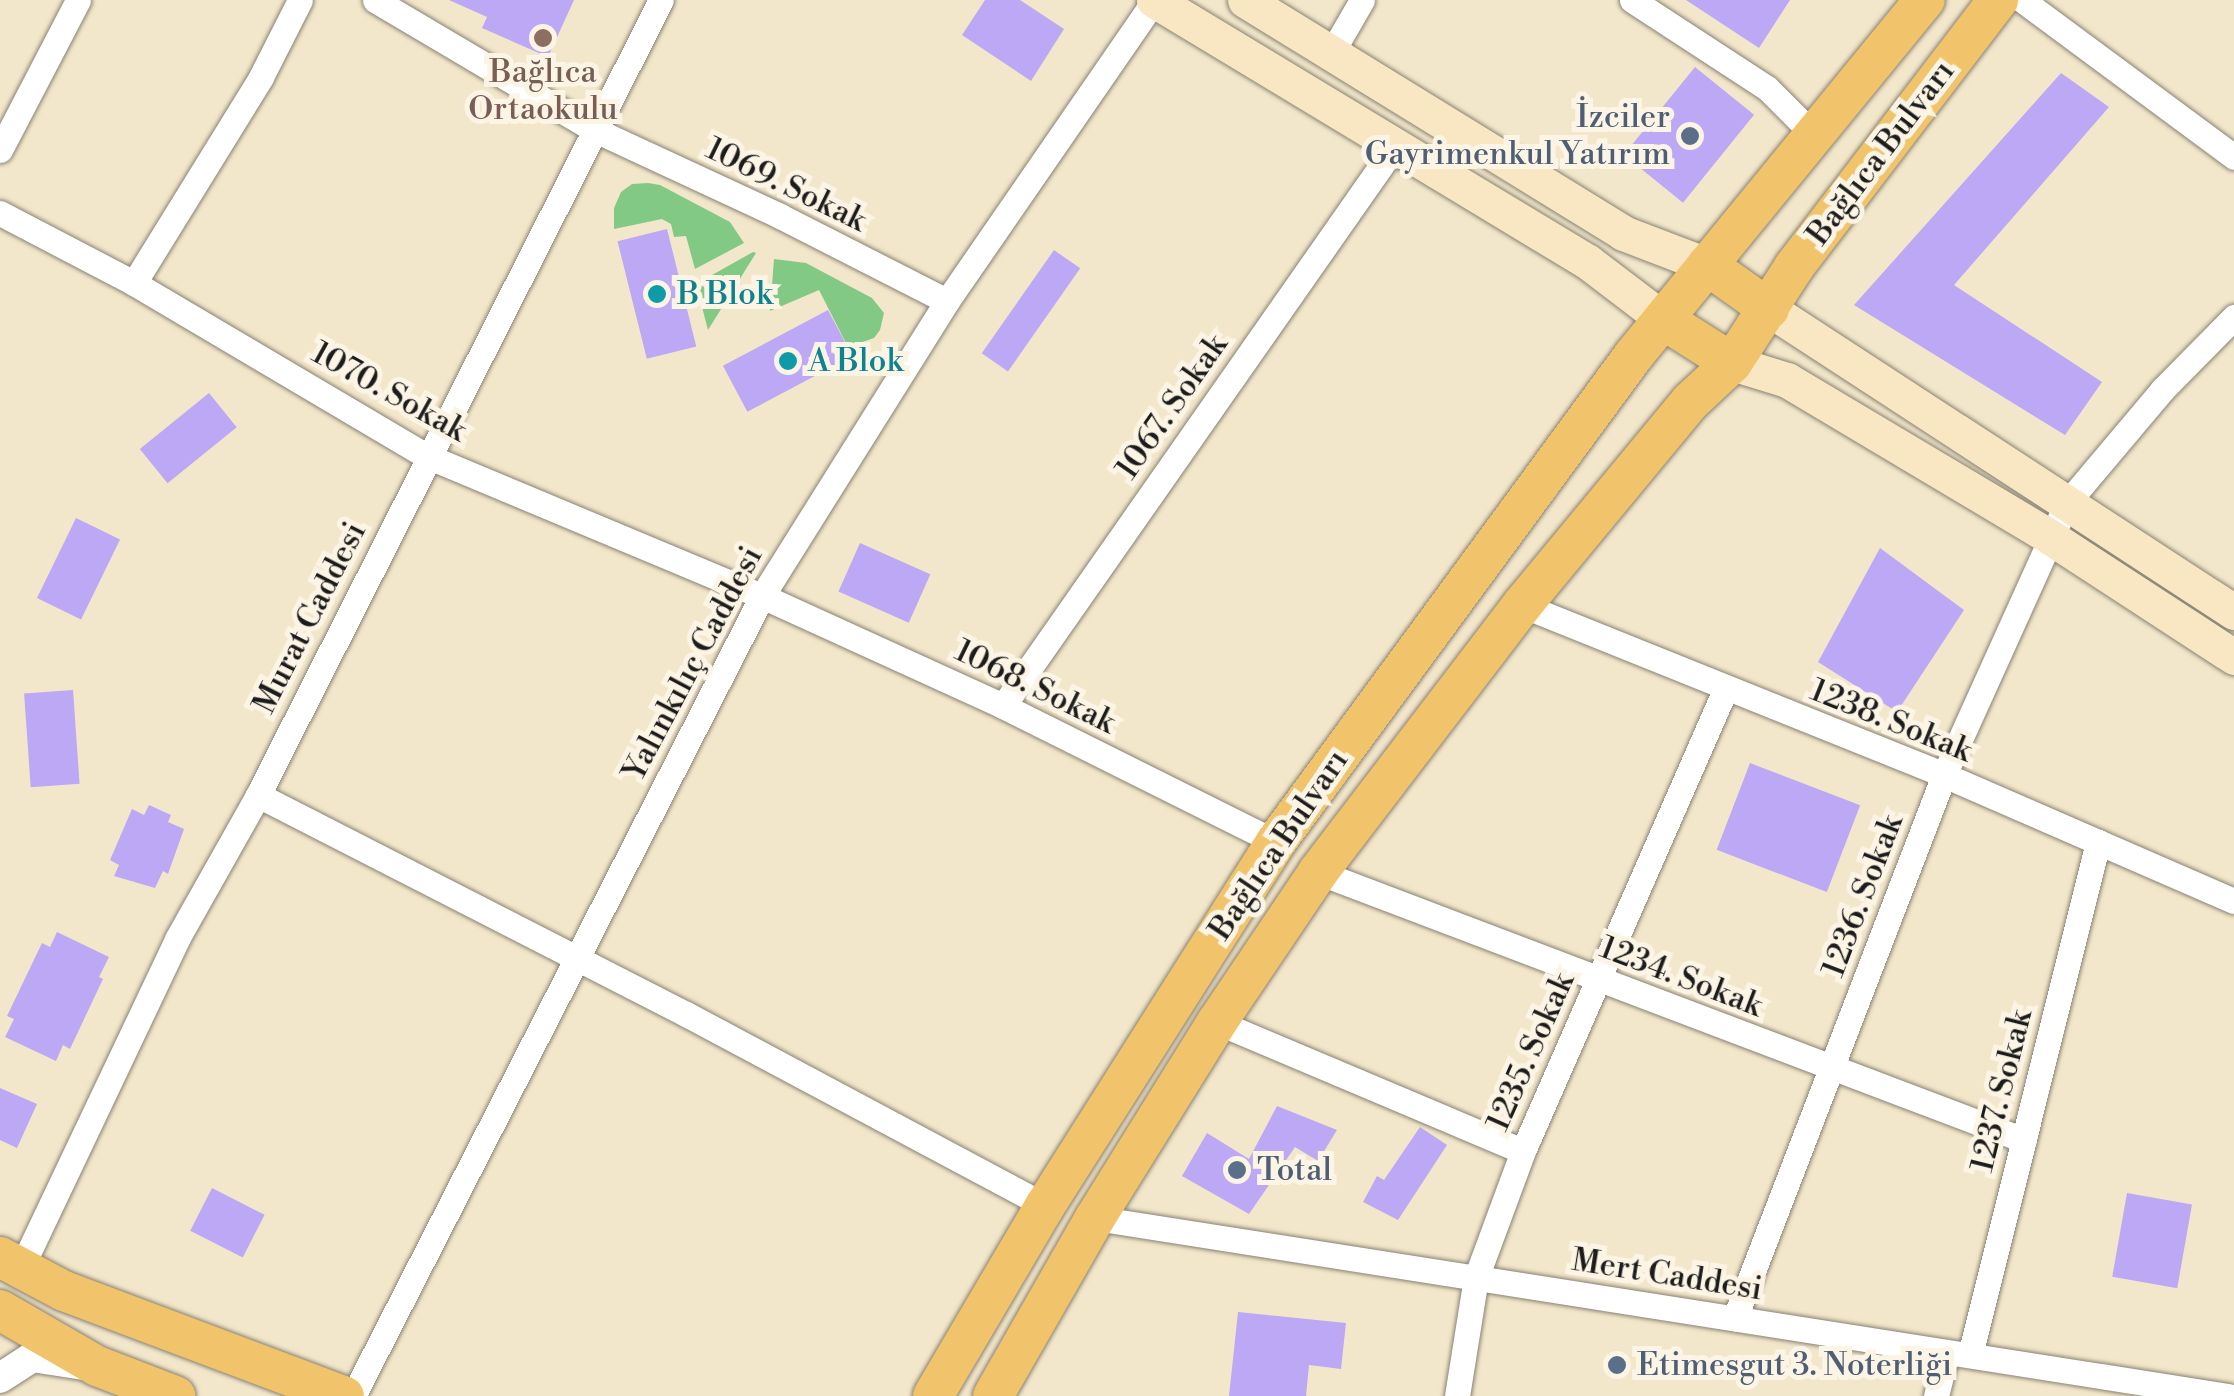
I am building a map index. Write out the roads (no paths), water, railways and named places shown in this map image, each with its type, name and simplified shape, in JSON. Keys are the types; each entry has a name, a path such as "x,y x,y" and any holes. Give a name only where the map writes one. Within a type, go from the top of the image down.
{"main road":[{"path":"1155,0 1588,262 1664,320 1732,363 1787,380 2050,538 2234,657"},
{"path":"1245,0 1623,233 1707,265 2234,612"},
{"name":"Bağlıca Bulvarı","path":"934,1396 1045,1206 1276,842 1664,320 1925,0"},
{"name":"Bağlıca Bulvarı","path":"993,1396 1095,1218 1217,1022 1318,872 1522,605 1690,402 1732,363 1851,191 1998,0"},
{"path":"10,1262 64,1291 344,1396"},
{"path":"0,1310 96,1366 176,1396"}],"street":[{"path":"0,150 78,0"},
{"path":"134,283 261,77 300,0"},
{"name":"1069. Sokak","path":"375,0 595,130 780,216 947,302"},
{"name":"Murat Caddesi","path":"10,1262 177,939 258,795 661,0"},
{"name":"Yalınkılıç Caddesi","path":"353,1396 762,596 947,302 1155,0"},
{"path":"1332,52 1362,0"},
{"path":"1632,0 1767,88 1816,137"},
{"path":"2022,0 2234,157"},
{"name":"1067. Sokak","path":"1004,706 1395,146"},
{"name":"1070. Sokak","path":"0,213 134,283 428,456 762,596"},
{"name":"1236. Sokak","path":"1735,1318 1944,776 2067,503 2162,390 2234,317"},
{"name":"1068. Sokak","path":"762,596 1004,706 1276,842"},
{"name":"1238. Sokak","path":"1522,605 1944,776 2234,902"},
{"name":"1235. Sokak","path":"1456,1396 1476,1278 1523,1151 1725,690"},
{"path":"258,795 576,957 1045,1206"},
{"name":"1237. Sokak","path":"1936,1396 1958,1354 2024,1140 2098,842"},
{"name":"1234. Sokak","path":"1318,872 2024,1140"},
{"path":"1217,1022 1523,1151"},
{"name":"Mert Caddesi","path":"1095,1218 2228,1396"},
{"path":"0,1378 32,1356 96,1366"}],"place":[{"name":"Bağlıca Ortaokulu","path":"543,38"},
{"name":"İzciler Gayrimenkul Yatırım","path":"1690,136"},
{"name":"B Blok","path":"657,294"},
{"name":"A Blok","path":"788,361"},
{"name":"Total","path":"1237,1170"},
{"name":"Etimesgut 3. Noterliği","path":"1617,1365"}]}
